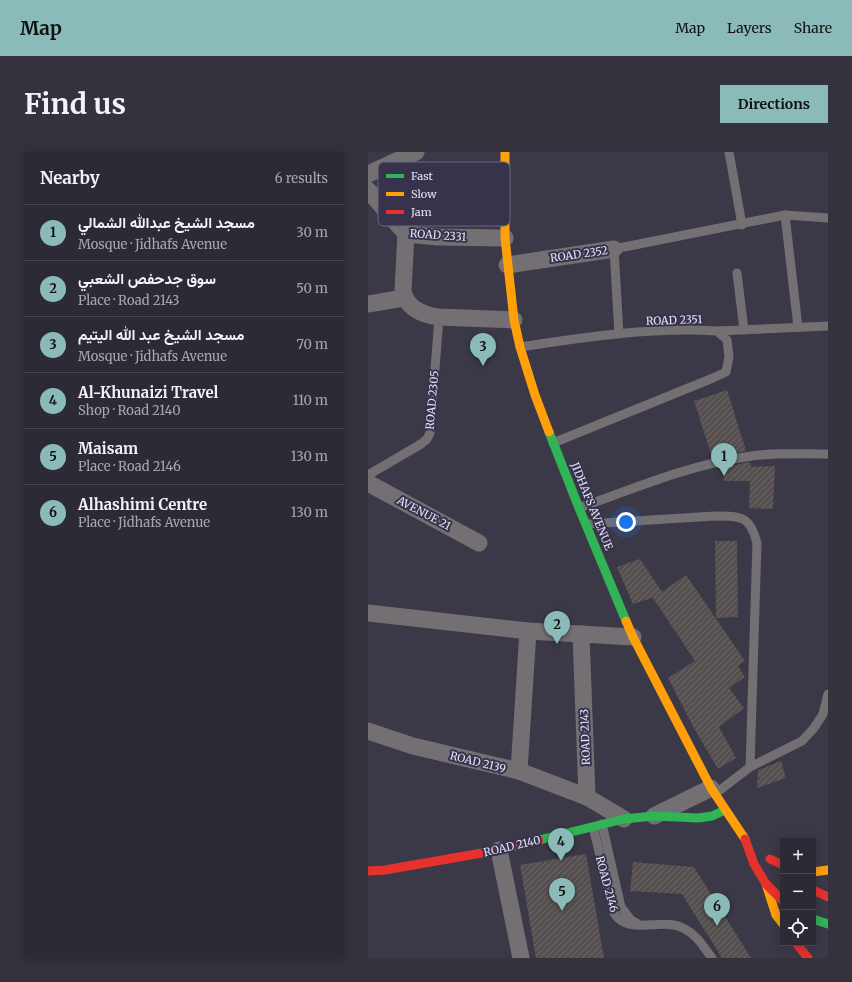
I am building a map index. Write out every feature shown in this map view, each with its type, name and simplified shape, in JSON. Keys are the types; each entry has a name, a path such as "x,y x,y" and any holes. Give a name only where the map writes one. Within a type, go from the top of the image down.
{"street":[{"path":"394,162 416,152"},
{"path":"368,174 378,169"},
{"name":"ROAD 2331","path":"368,190 378,202"},
{"name":"ROAD 2331","path":"399,226 406,234 438,237 505,238"},
{"name":"JIDHAFS AVENUE","path":"505,226 506,265 514,320 520,347 535,395 579,508 633,637 713,791 746,841 754,864 766,884 780,898"},
{"path":"406,234 403,284 404,298 409,305 428,315 439,317 514,320"},
{"name":"ROAD 2352","path":"506,265 614,249"},
{"path":"368,304 404,298"},
{"name":"AVENUE 21","path":"368,483 479,543"},
{"path":"368,613 528,631 633,637"},
{"path":"518,771 528,631"},
{"name":"ROAD 2143","path":"581,634 587,797"},
{"name":"ROAD 2139","path":"368,731 413,746 518,771 587,797"},
{"name":"ROAD 2140","path":"654,816 713,791"},
{"path":"587,797 624,819"},
{"name":"ROAD 2140","path":"368,871 385,870 499,850 624,819 654,816 698,818 712,816 725,810"},
{"name":"JIDHAFS AVENUE","path":"746,841 780,868"},
{"path":"499,850 521,958"},
{"path":"765,855 780,863"},
{"path":"816,872 828,870"},
{"path":"766,884 776,915 780,920"},
{"path":"816,891 828,897"},
{"path":"816,920 828,924"},
{"path":"798,946 808,958"}],"lane":[{"path":"729,152 742,225"},
{"path":"785,215 798,327"},
{"path":"614,249 742,225 785,215 828,218"},
{"name":"ROAD 2352","path":"614,249 619,334"},
{"path":"738,273 744,330"},
{"name":"ROAD 2305","path":"368,475 421,444 427,439 430,433 439,317"},
{"path":"717,331 828,326"},
{"name":"ROAD 2351","path":"520,347 578,338 681,330 717,331 727,340 729,357 726,372 553,443"},
{"path":"579,508 688,470 744,457 766,454 828,454"},
{"path":"586,524 734,516 746,521 753,529 757,543 750,767"},
{"path":"713,791 750,767 802,741 814,728 822,714 828,694"},
{"name":"ROAD 2146","path":"597,826 621,907 631,920 638,924 665,924 684,928 697,939 712,958"}],"building":[{"path":"727,390 746,451 724,455 724,453 712,457 694,401"},
{"path":"750,462 751,467 775,466 773,509 749,508 750,481 724,481 724,467"},
{"path":"715,541 737,541 738,617 716,618"},
{"path":"640,559 662,592 686,575 745,661 738,666 745,677 729,688 744,708 719,727 736,758 718,769 694,728 668,678 695,661 653,598 655,597 633,604 617,567"},
{"path":"781,761 786,778 757,788 758,770"},
{"path":"586,854 604,958 536,958 520,865"},
{"path":"633,862 694,867 751,958 722,958 682,894 630,891"}],"traffic: fast":[{"path":"549,432 626,621"},
{"path":"539,840 624,819 654,816 698,818 712,816 725,810"},
{"path":"816,920 828,924"}],"traffic: slow":[{"path":"505,152 505,162"},
{"path":"505,226 514,320 520,347 535,395 549,432"},
{"path":"626,621 711,788 745,839"},
{"path":"816,872 828,870"},
{"path":"766,884 776,915 780,920"}],"traffic: jam":[{"path":"745,839 754,864 766,884 780,898"},
{"path":"368,871 385,870 499,850 539,840"},
{"path":"770,859 780,864"},
{"path":"816,891 828,897"},
{"path":"798,946 808,958"}],"place":[{"name":"مسجد الشيخ عبد الله اليتيم","path":"483,366"},
{"name":"مسجد الشيخ عبدالله الشمالي","path":"724,476"},
{"name":"سوق جدحفص الشعبي","path":"557,644"},
{"name":"Al-Khunaizi Travel","path":"561,861"},
{"name":"Maisam","path":"562,911"},
{"name":"Alhashimi Centre","path":"717,926"}]}
